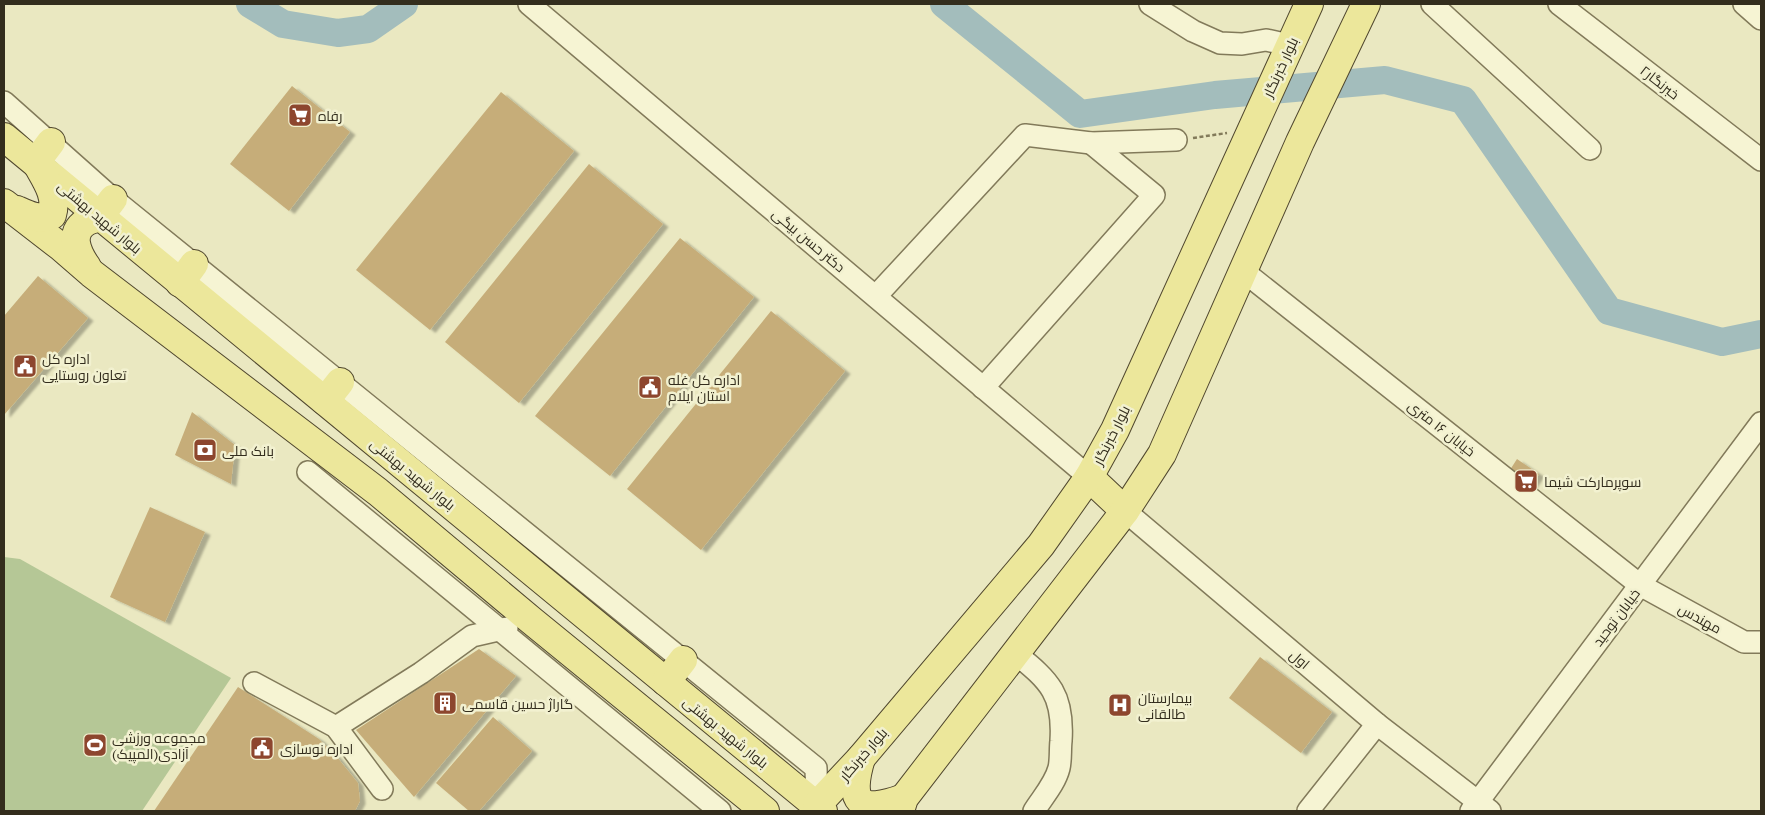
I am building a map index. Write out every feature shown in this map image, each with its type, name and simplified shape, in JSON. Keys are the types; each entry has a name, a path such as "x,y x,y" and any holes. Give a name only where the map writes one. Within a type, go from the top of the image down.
{"main road":[{"name":"بلوار خبرنگار","path":"820,808 1041,545 1090,477 1115,430 1309,4"},
{"path":"861,758 854,779 854,792 861,802 872,808 902,805 1125,511 1162,454 1300,142 1366,4"},
{"name":"بلوار شهید بهشتی","path":"4,137 43,152 106,208 332,392 666,682 820,808"},
{"path":"5,204 32,217 42,218 52,215 55,205 43,152"},
{"path":"5,204 61,247 91,273 378,492 532,621 766,811"},
{"path":"91,273 78,255 76,233 79,227 106,208"},
{"path":"1090,477 1125,511"},
{"path":"666,682 683,660"}],"street":[{"name":"دکتر حسن بیگی","path":"529,4 1090,477"},
{"path":"1150,4 1193,31 1220,43 1242,44 1266,40 1290,45"},
{"path":"1432,4 1590,148"},
{"name":"خبرنگار۲","path":"1559,4 1761,160"},
{"path":"1744,4 1761,19"},
{"path":"4,102 43,152"},
{"path":"876,296 1025,135 1091,142 1176,140"},
{"path":"984,388 1154,195 1091,142"},
{"name":"خیابان ۱۶ متری","path":"1243,270 1640,585"},
{"path":"332,392 683,660 816,768 820,808"},
{"name":"خیابان توحید","path":"1480,808 1640,585 1761,423"},
{"path":"308,472 720,811"},
{"name":"اول","path":"1125,511 1377,724 1480,808"},
{"path":"458,559 472,636"},
{"name":"مهندس","path":"1640,585 1744,642 1761,642"},
{"path":"336,727 421,674 472,636 532,621"},
{"path":"1016,654 1036,670 1054,691 1060,706 1062,719 1059,768 1052,784 1034,811"},
{"path":"254,683 336,727 382,789"},
{"path":"1308,811 1377,724"}],"path":[{"path":"1176,140 1252,130"}],"green space":[{"name":"مجموعه ورزشی آزادی(المپیک)","path":"4,557 20,559 231,678 142,811 4,811"}],"building":[{"path":"292,86 350,132 289,211 230,164"},
{"path":"501,92 574,151 430,330 356,270"},
{"path":"589,164 663,224 519,403 445,342"},
{"path":"680,238 754,297 610,476 535,416"},
{"name":"اداره کل تعاون روستایی","path":"38,276 88,318 4,415 4,316"},
{"path":"771,311 845,371 701,550 627,489"},
{"name":"بانک ملی","path":"192,412 235,445 231,484 175,455"},
{"name":"سوپرمارکت شیما","path":"1517,459 1539,474 1529,489 1508,473"},
{"path":"150,507 205,532 165,622 110,597"},
{"name":"گاراژ حسین قاسمی","path":"479,649 516,676 414,797 356,730"},
{"path":"1260,657 1332,712 1301,753 1229,698"},
{"name":"اداره نوسازی","path":"238,687 319,739 337,757 358,783 360,801 355,811 154,811"},
{"path":"493,717 532,751 479,811 469,811 436,783"}],"waterway":[{"path":"250,4 283,24 338,33 368,29 404,4"},
{"path":"944,4 1080,114 1215,95 1385,80 1463,100 1609,311 1722,342 1761,334"}],"place":[{"name":"رفاه","path":"300,115"},
{"name":"اداره کل تعاون روستایی","path":"25,366"},
{"name":"اداره کل غله استان ایلام","path":"650,387"},
{"name":"بانک ملی","path":"205,450"},
{"name":"سوپرمارکت شیما","path":"1526,481"},
{"name":"گاراژ حسین قاسمی","path":"445,703"},
{"name":"بیمارستان طالقانی","path":"1120,705"},
{"name":"مجموعه ورزشی آزادی(المپیک)","path":"95,745"},
{"name":"اداره نوسازی","path":"262,748"}]}
